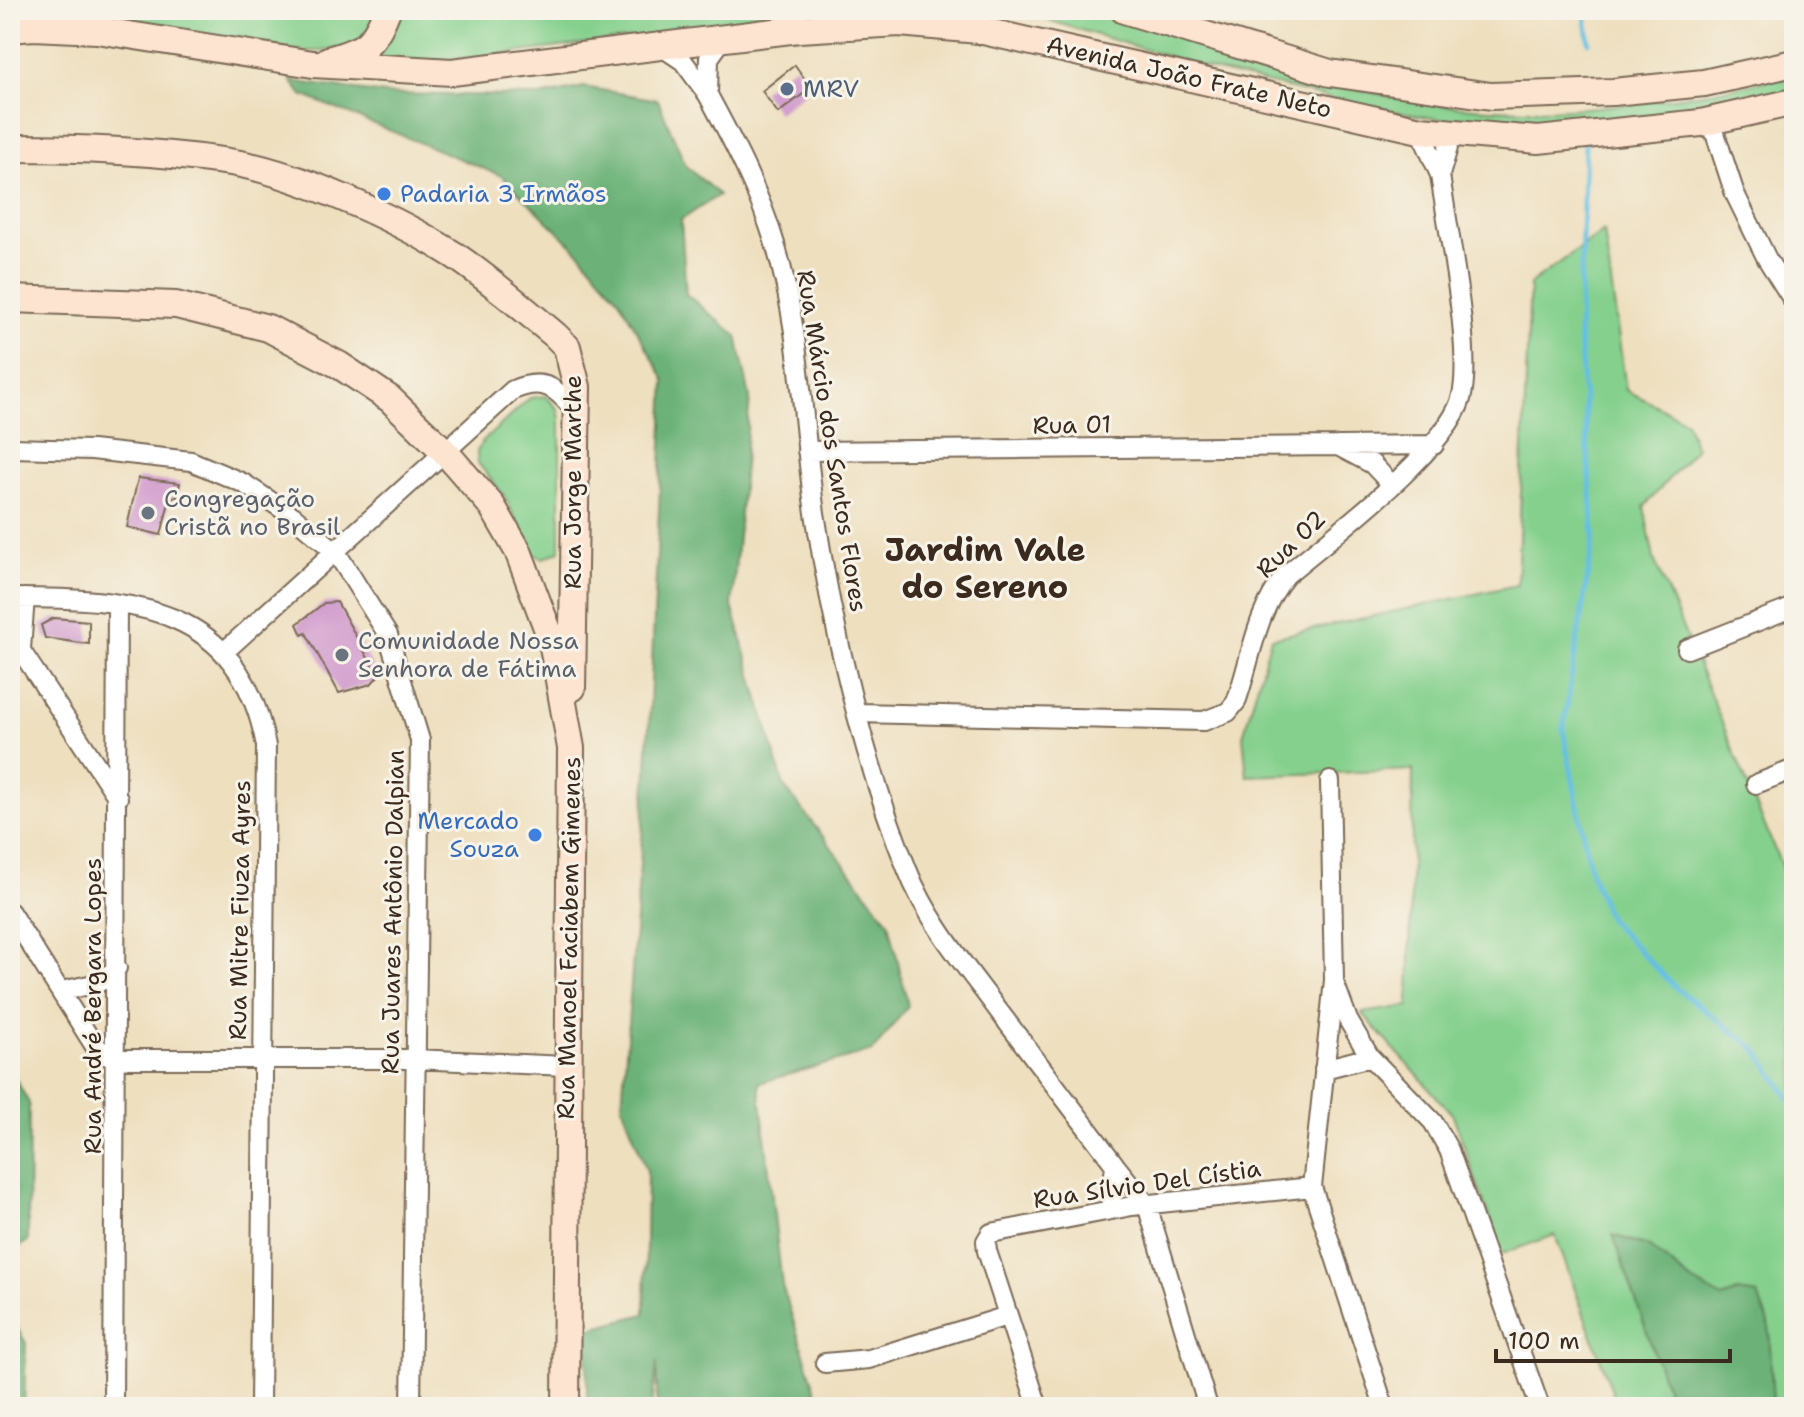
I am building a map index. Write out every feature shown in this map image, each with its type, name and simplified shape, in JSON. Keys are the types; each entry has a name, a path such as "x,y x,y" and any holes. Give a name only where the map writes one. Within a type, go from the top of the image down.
{"main road":[{"path":"313,64 363,50 379,30 387,10"},
{"name":"Avenida João Frate Neto","path":"1124,10 1330,73 1491,96 1613,92 1704,83 1794,63"},
{"name":"Avenida João Frate Neto","path":"10,29 97,30 313,64 452,72 722,40 831,18 979,30 1420,130 1538,140 1711,121 1794,102"},
{"name":"Rua Jorge Marthe","path":"10,148 89,148 226,161 309,186 369,210 454,255 567,347 574,365 577,413 571,748"},
{"name":"Rua Manoel Faciabem Gimenes","path":"10,299 176,305 268,328 339,365 390,399 446,453 492,506 525,565 552,641 571,748 573,851 567,1066 566,1407"},
{"path":"525,565 539,573 555,571 567,562 575,546"}],"street":[{"path":"708,95 709,58 722,40"},
{"name":"Rua Márcio dos Santos Flores","path":"662,47 683,61 708,95 743,159 776,246 787,299 830,598 858,713 893,833 924,907 1147,1205 1208,1407"},
{"path":"1711,121 1735,194 1767,259 1794,302"},
{"name":"Rua 02","path":"858,713 1186,721 1218,718 1236,702 1260,615 1271,594 1286,575 1434,445 1453,417 1465,377 1440,175 1420,130"},
{"name":"Rua 02","path":"1440,175 1452,134"},
{"path":"225,651 513,390 533,383 554,387 577,413"},
{"name":"Rua 01","path":"807,451 1434,445"},
{"name":"Rua 01","path":"1338,446 1372,464 1391,484"},
{"name":"Rua Juares Antônio Dalpian","path":"10,448 92,450 191,461 243,483 293,516 336,552 388,635 420,740 411,1407"},
{"path":"18,598 15,642 118,798"},
{"name":"Rua Mitre Fiuza Ayres","path":"18,598 117,604 169,614 195,627 225,651 261,717 266,746 260,1407"},
{"name":"Rua André Bergara Lopes","path":"113,1407 117,1092 117,604"},
{"path":"1687,649 1794,607"},
{"path":"1756,784 1794,769"},
{"path":"1330,781 1334,980 1312,1187 1384,1407"},
{"path":"10,912 91,1039 117,1092"},
{"path":"62,991 98,983 117,968"},
{"path":"1334,980 1348,1020 1370,1057 1433,1122 1449,1150 1540,1407"},
{"path":"91,1039 103,1054 117,1059 414,1059 567,1066"},
{"path":"1324,1069 1370,1057"},
{"path":"1110,1210 1115,1165"},
{"name":"Rua Sílvio Del Cístia","path":"1007,1316 987,1251 986,1241 991,1233 1110,1210 1312,1187"},
{"path":"825,1363 869,1359 1007,1316 1038,1407"}],"green space":[{"path":"1059,8 1106,11 1170,28 1361,90 1470,108 1524,110 1632,104 1794,75 1794,90 1693,113 1593,124 1463,123 1362,106 1213,70 1041,18 972,10"},
{"path":"71,10 379,10 353,44 329,50 297,51 216,40"},
{"path":"401,10 812,10 805,15 768,21 472,58 397,63 377,56"},
{"path":"291,81 385,94 540,96 584,87 658,100 686,166 719,195 681,220 686,294 737,336 750,397 732,606 784,786 889,922 908,1006 873,1051 759,1083 782,1285 821,1407 657,1407 657,1361 652,1407 587,1407 587,1329 645,1314 647,1171 622,1105 647,770 665,380 619,299 581,254 502,176 302,95"},
{"path":"1604,231 1626,390 1686,421 1696,448 1644,507 1654,559 1794,896 1794,1407 1773,1407 1769,1326 1758,1296 1738,1292 1722,1298 1689,1279 1648,1246 1614,1236 1673,1407 1618,1407 1555,1235 1502,1254 1453,1115 1362,1013 1409,1006 1413,770 1247,776 1243,736 1271,638 1517,585 1530,284"},
{"path":"546,396 558,409 560,419 560,551 543,558 534,555 503,494 478,463 477,452 482,442 530,398"},
{"path":"10,1069 29,1103 28,1241 10,1253"},
{"path":"1613,1235 1648,1246 1689,1279 1722,1298 1738,1292 1758,1295 1769,1326 1773,1407 1673,1407"},
{"path":"10,1316 26,1343 24,1407 10,1407"}],"building":[{"name":"MRV","path":"795,65 811,88 778,113 762,91"},
{"name":"Congregação Cristã no Brasil","path":"138,478 180,483 177,497 170,498 161,535 127,527"},
{"name":"Comunidade Nossa Senhora de Fátima","path":"337,602 378,676 371,684 339,693 306,633 302,635 297,624 324,603"},
{"path":"54,618 89,621 89,644 45,638 41,625"}],"waterway":[{"path":"1585,10 1589,42"},
{"path":"1585,142 1579,334 1594,535 1563,730 1591,874 1610,921 1677,989 1757,1050 1794,1105"}],"place":[{"name":"MRV","path":"787,89"},
{"name":"Padaria 3 Irmãos","path":"384,194"},
{"name":"Congregação Cristã no Brasil","path":"148,513"},
{"name":"Comunidade Nossa Senhora de Fátima","path":"342,655"},
{"name":"Mercado Souza","path":"535,835"}],"district":[{"name":"Jardim Vale do Sereno","path":"985,568"}]}
